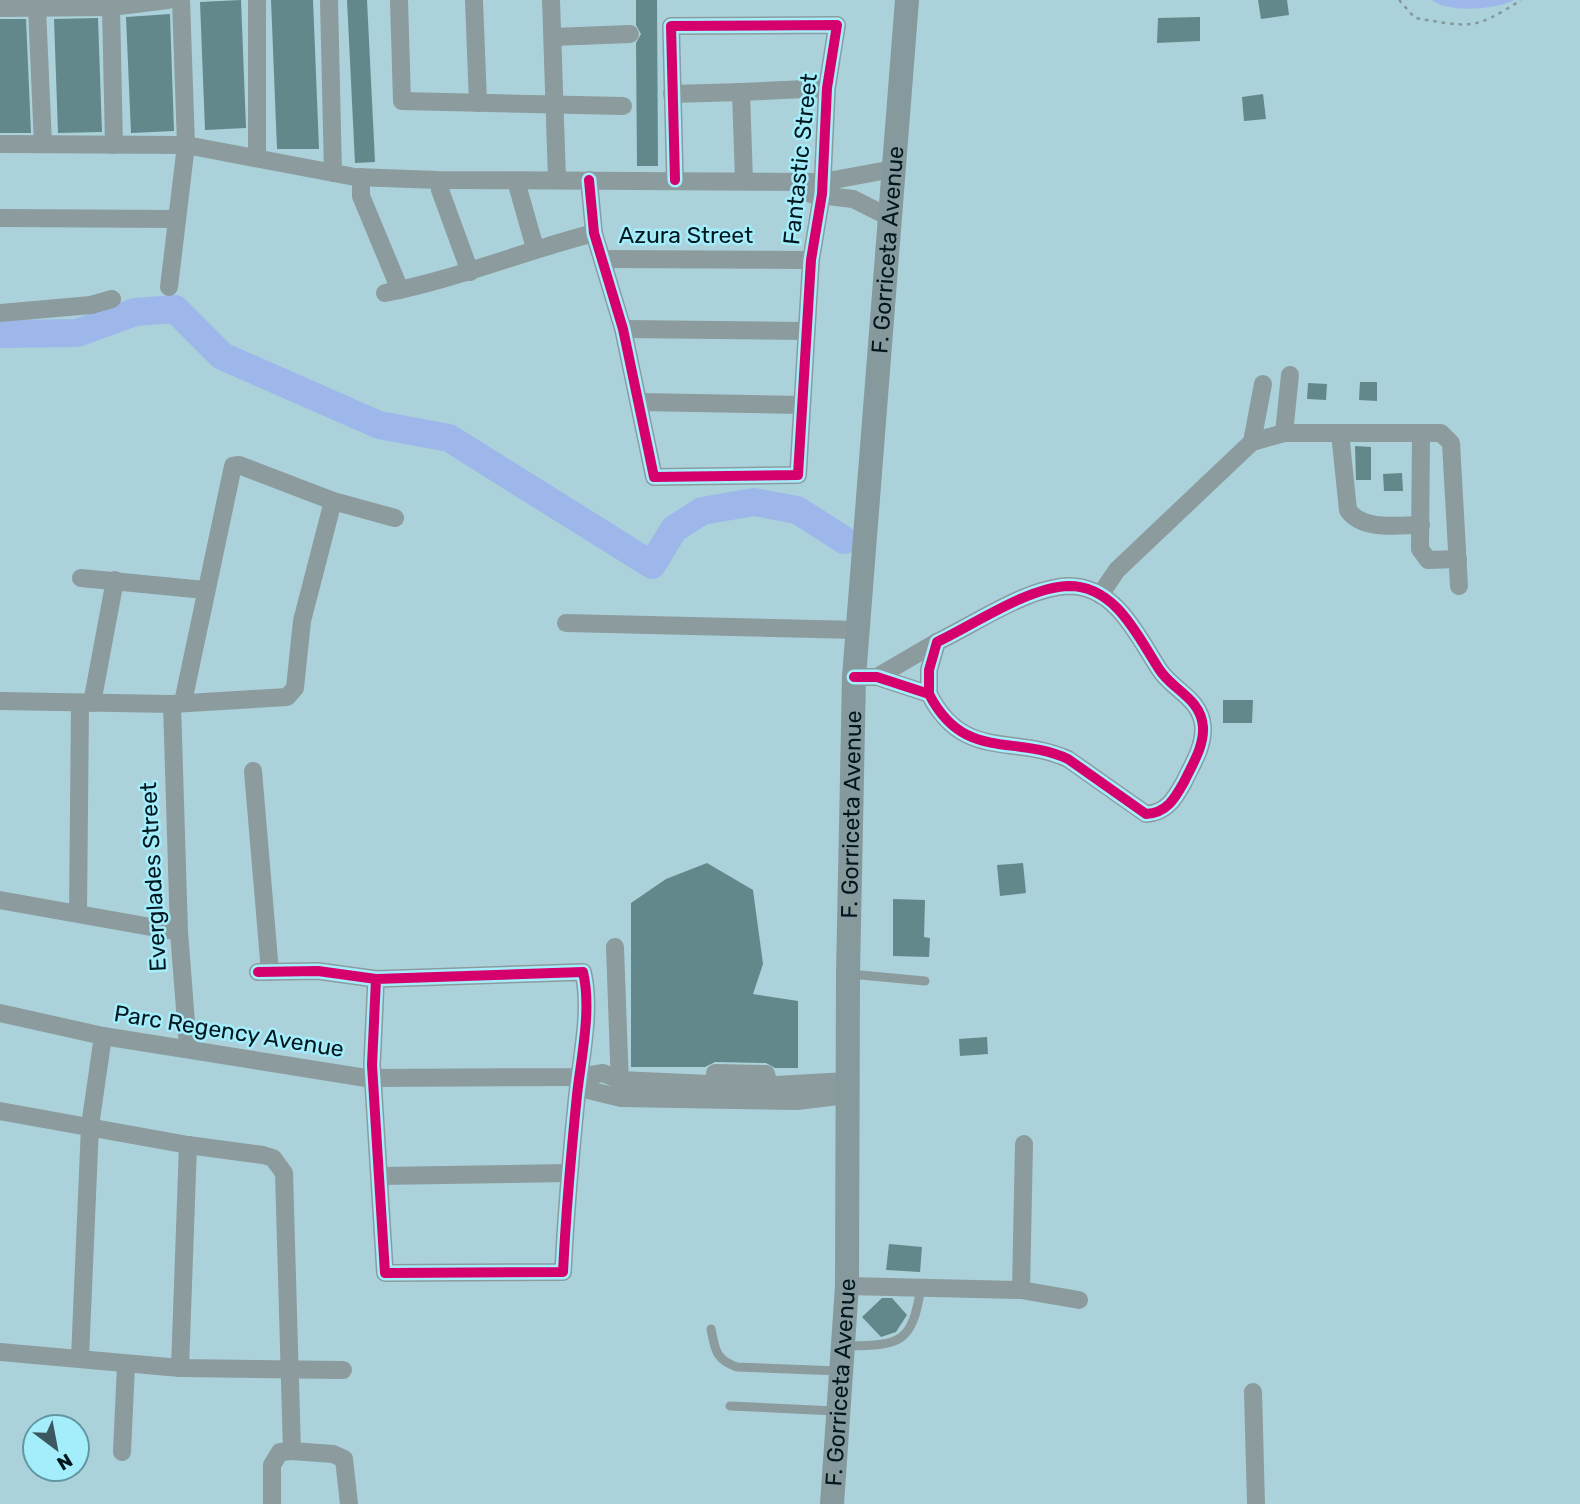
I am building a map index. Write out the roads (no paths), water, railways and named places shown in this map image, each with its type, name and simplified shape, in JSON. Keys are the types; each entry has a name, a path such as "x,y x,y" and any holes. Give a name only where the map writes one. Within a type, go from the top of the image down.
{"main road":[{"name":"F. Gorriceta Avenue","path":"832,1504 839,1371 847,1286 848,974 866,677 857,630 906,0"}],"street":[{"path":"0,8 111,7 168,0"},
{"path":"169,286 186,145 181,0"},
{"path":"257,0 257,158"},
{"path":"329,0 333,173"},
{"path":"399,0 402,102 623,106"},
{"path":"474,0 478,103"},
{"path":"551,0 557,180"},
{"path":"111,7 114,145"},
{"path":"37,8 43,145"},
{"name":"Fantastic Street","path":"639,402 654,477 798,475 811,260 822,188 827,88 838,28 836,24 676,25 670,30 675,180"},
{"path":"553,37 630,34"},
{"path":"672,94 827,88"},
{"path":"741,92 744,181"},
{"path":"0,144 186,145 333,173 394,189 589,185 822,188 893,169"},
{"path":"359,179 517,186 557,180 589,185 675,180 744,181 822,188 853,199 889,217"},
{"path":"359,179 361,196 393,291 470,272 535,248 594,233"},
{"path":"589,185 594,233 623,329 639,402 801,405"},
{"path":"517,186 535,248"},
{"path":"440,190 470,272"},
{"path":"0,218 177,219"},
{"name":"Azura Street","path":"604,259 811,260"},
{"path":"0,313 91,305 112,299"},
{"path":"623,329 807,331"},
{"path":"1284,433 1290,375"},
{"path":"1252,442 1263,384"},
{"path":"1100,595 1117,570 1252,442 1284,433 1441,433 1451,443 1459,586"},
{"path":"1340,433 1348,510 1351,515 1372,524 1421,525"},
{"path":"1421,435 1420,549 1428,560 1458,559"},
{"name":"Everglades Street","path":"188,1048 179,932 178,703 233,466 239,465 333,501"},
{"path":"0,701 178,703 290,695 296,684 302,621 333,501 395,518"},
{"path":"81,578 205,590"},
{"path":"78,913 86,703 115,580"},
{"path":"866,677 937,642 1039,592 1073,586 1100,595 1128,619 1160,671 1198,709 1203,727 1200,747 1176,798 1160,812 1146,814 1055,753 982,743 938,712 929,694 929,670 937,642"},
{"path":"566,623 857,630"},
{"path":"866,677 929,694"},
{"path":"253,771 264,972 318,971 376,979 583,972 584,1062 579,1077 569,1173 563,1272 385,1273 373,1077 376,979"},
{"path":"0,900 179,932"},
{"path":"615,947 618,1076 621,1098"},
{"name":"Parc Regency Avenue","path":"0,1013 103,1036 323,1072 373,1077 579,1077 603,1073 618,1076 751,1073 766,1074 770,1092"},
{"path":"80,1358 90,1126 103,1036"},
{"path":"579,1077 588,1090 621,1098 847,1088"},
{"path":"0,1111 188,1145 270,1156 284,1173 292,1451"},
{"path":"1021,1290 1024,1144"},
{"path":"180,1368 188,1145"},
{"path":"379,1176 569,1173"},
{"path":"847,1286 1021,1290 1079,1300"},
{"path":"0,1352 180,1368 343,1370"},
{"path":"122,1451 127,1365"},
{"path":"1253,1392 1256,1504"},
{"path":"272,1504 272,1465 280,1452 292,1451 333,1454 344,1459 349,1504"}],"lane":[{"path":"848,974 925,981"},
{"path":"842,1346 885,1345 899,1341 916,1320 921,1287"},
{"path":"711,1329 716,1355 723,1363 737,1367 839,1371"},
{"path":"730,1406 837,1412"}],"water":[{"path":"1432,0 1514,0 1472,9 1449,7"}],"waterway":[{"path":"0,334 77,333 135,312 175,309 222,356 379,425 449,438 652,565 674,529 702,511 754,502 797,510 844,540"}]}
